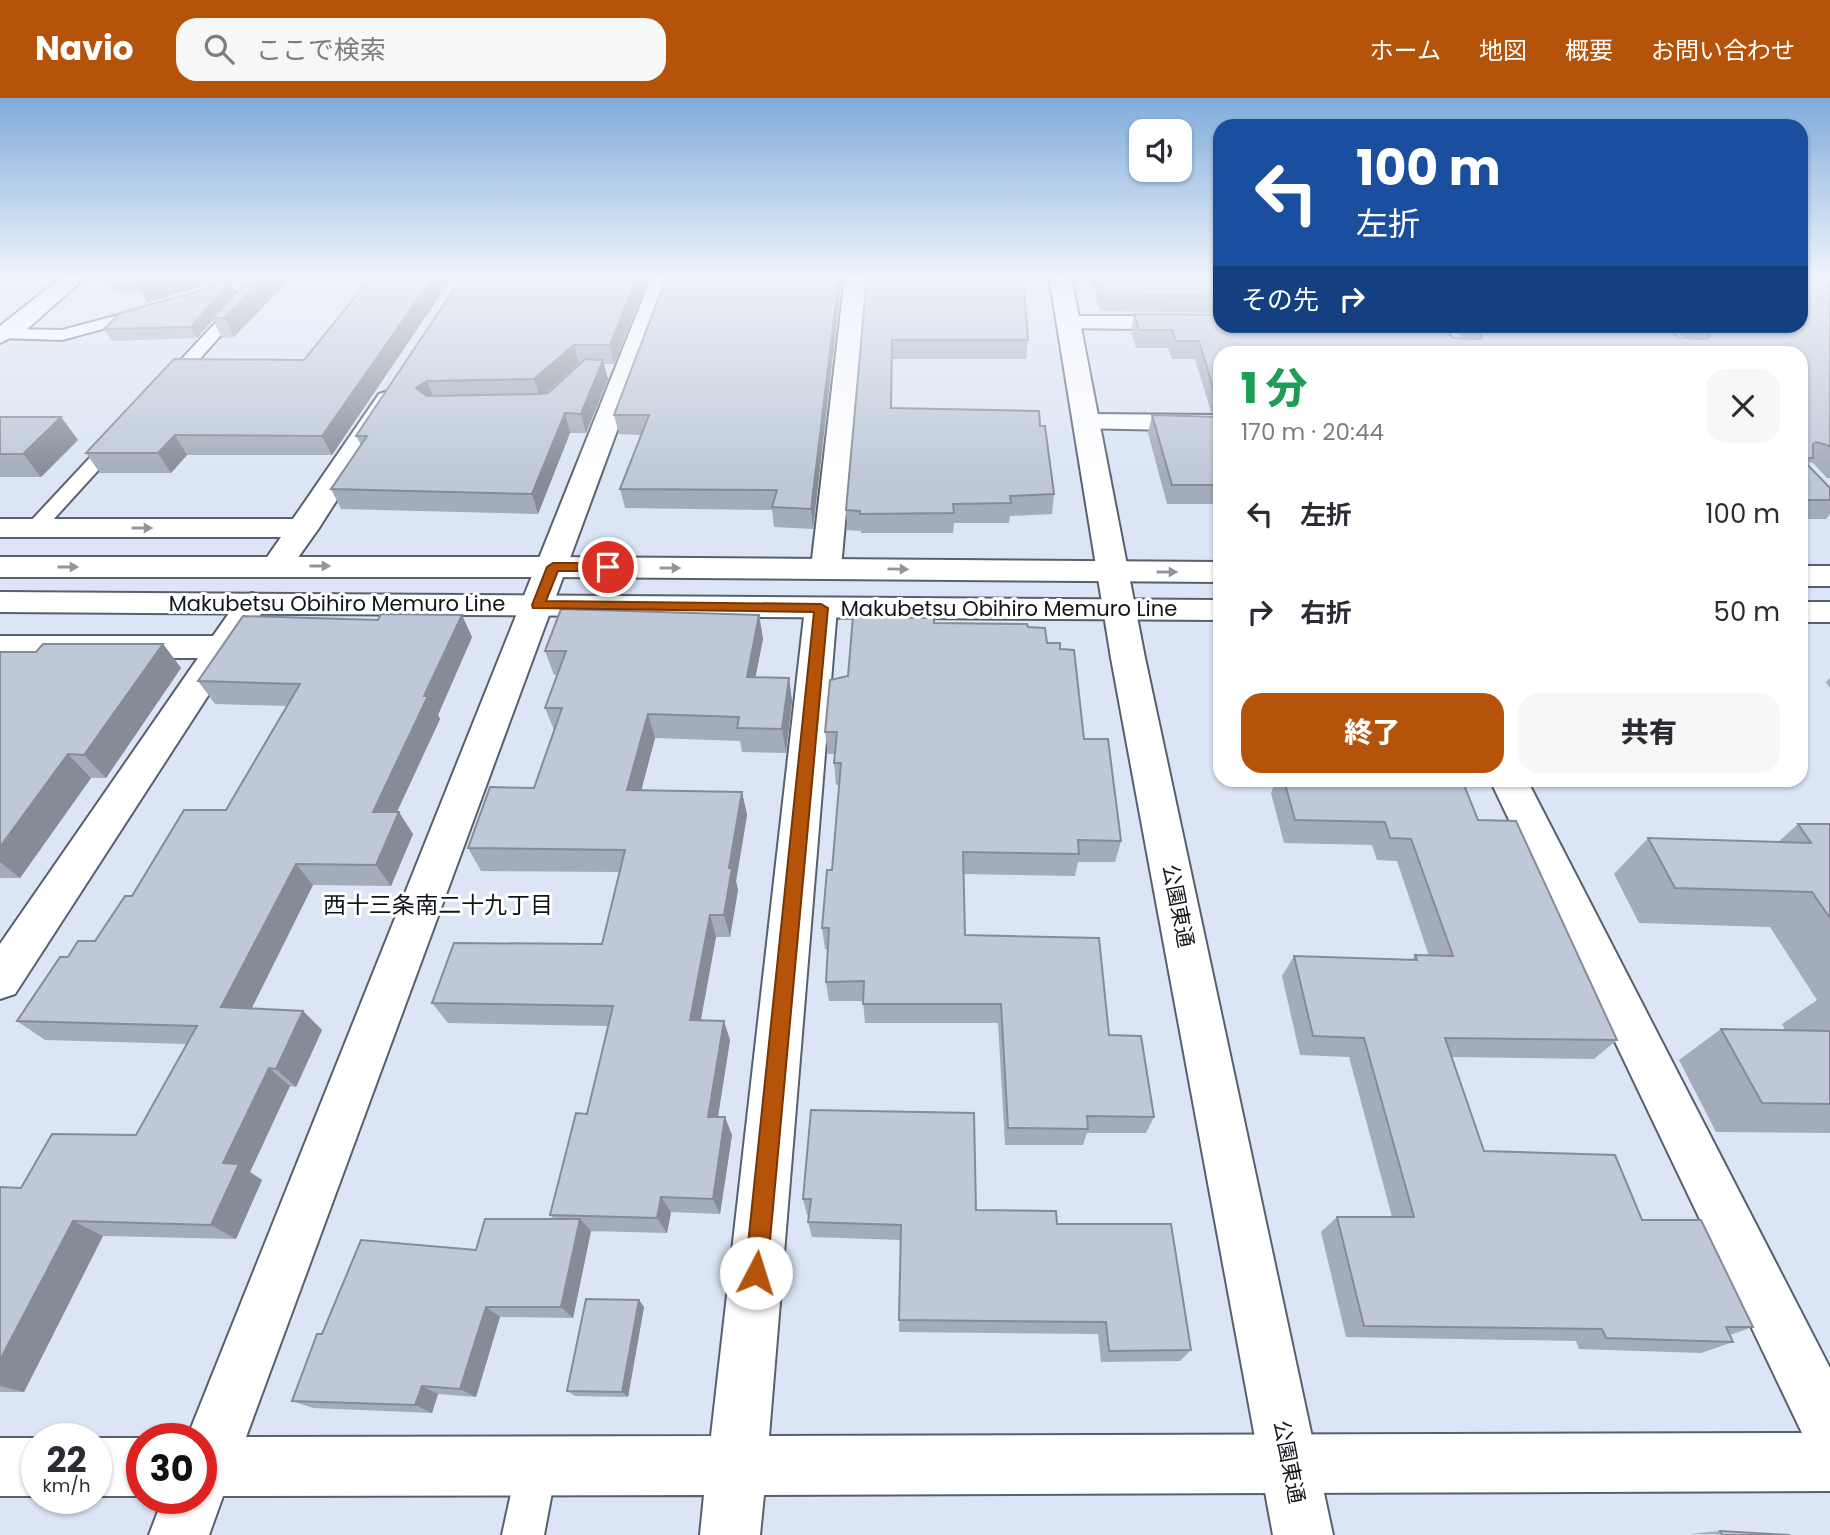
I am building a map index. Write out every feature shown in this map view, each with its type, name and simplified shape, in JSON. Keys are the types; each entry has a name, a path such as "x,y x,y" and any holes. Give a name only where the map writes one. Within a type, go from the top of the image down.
{"street":[{"path":"217,1433 546,586 620,371 633,343"},
{"path":"730,1535 849,343"},
{"name":"公園東通","path":"1072,343 1117,590 1303,1535"},
{"path":"276,566 304,528 400,379"},
{"path":"1086,422 1213,423"},
{"path":"0,528 304,528"},
{"name":"Makubetsu Obihiro Memuro Line","path":"0,567 276,566 546,586"},
{"name":"Makubetsu Obihiro Memuro Line","path":"0,603 252,603 546,586 1117,590 1213,573"},
{"path":"1808,576 1830,576"},
{"name":"Makubetsu Obihiro Memuro Line","path":"1117,590 1213,609"},
{"path":"0,980 252,603"},
{"path":"1808,612 1830,612"},
{"path":"0,648 222,647"},
{"path":"1511,787 1830,1428"},
{"path":"217,1476 537,1466 1830,1462"},
{"path":"0,1467 21,1467"},
{"path":"179,1535 187,1514"}],"lane":[{"path":"155,397 205,343"},
{"path":"36,528 128,427"},
{"path":"523,1535 537,1466"}],"building":[{"path":"318,343 387,343 322,436 175,435 158,453 86,453 174,359 304,360"},
{"path":"418,343 611,343 574,345 534,379 427,381 416,388 427,396 548,393 585,359 603,360 581,414 565,413 532,494 331,489 367,436 356,436"},
{"path":"641,343 831,343 811,509 772,507 777,490 620,489 649,415 614,415"},
{"path":"861,343 892,343 891,408 1039,411 1040,426 1045,426 1054,494 1010,496 1011,503 953,504 954,513 860,514 860,511 846,510"},
{"path":"1200,343 1830,343 1830,447 1816,442 1813,444 1813,458 1808,458 1808,346 1213,346 1213,387"},
{"path":"1152,415 1213,417 1213,485 1172,485"},
{"path":"0,417 61,417 23,454 0,454"},
{"path":"1808,465 1830,488 1830,500 1808,500"},
{"path":"561,609 759,615 747,677 789,678 782,729 737,728 739,717 648,714 627,790 742,792 724,915 710,915 690,1020 724,1021 708,1117 725,1117 713,1199 661,1197 657,1218 550,1215 576,1113 587,1114 613,1006 432,1003 454,943 602,944 625,850 468,848 490,787 534,788 562,708 545,708 566,651 545,651"},
{"path":"381,614 462,615 424,696 428,696 373,812 399,812 376,865 296,864 221,1007 303,1011 276,1069 269,1068 223,1163 239,1164 211,1225 73,1221 0,1360 0,1187 21,1188 52,1134 136,1135 197,1026 17,1021 60,957 68,957 78,941 95,941 125,896 132,896 184,810 226,810 300,684 198,681 243,616 378,620"},
{"path":"853,617 934,618 934,623 1027,624 1028,627 1045,628 1047,643 1060,643 1060,649 1074,650 1084,739 1108,739 1121,841 1078,840 1079,854 963,852 965,935 1099,938 1109,1035 1141,1036 1154,1117 1087,1116 1088,1129 1008,1128 1001,1004 863,1004 864,981 826,982 829,928 822,928 827,870 832,870 841,763 834,763 837,732 825,732 830,680 848,676"},
{"path":"43,644 163,644 84,755 68,754 0,847 0,652 36,652"},
{"path":"1286,787 1465,787 1478,820 1516,821 1617,1040 1445,1038 1484,1151 1615,1155 1642,1220 1701,1220 1753,1327 1726,1327 1733,1342 1606,1338 1602,1329 1364,1326 1337,1217 1414,1217 1364,1038 1313,1036 1294,956 1417,960 1415,955 1453,956 1411,839 1390,838 1385,822 1295,820"},
{"path":"1798,824 1830,824 1830,918 1812,892 1675,888 1648,838 1811,843"},
{"path":"1721,1029 1830,1031 1830,1104 1762,1103"},
{"path":"811,1110 974,1113 976,1210 1056,1211 1057,1224 1171,1224 1191,1350 1109,1351 1106,1322 899,1320 901,1225 808,1222 811,1199 803,1199"},
{"path":"485,1219 580,1219 561,1307 486,1307 460,1389 422,1386 415,1405 292,1401 317,1334 322,1334 361,1240 476,1250"},
{"path":"586,1299 639,1300 622,1392 567,1391"},
{"path":"1720,1531 1790,1535 1722,1535"}],"district":[{"name":"西十三条南二十九丁目","path":"438,905"}],"route":[{"path":"608,567 553,567 538,605 821,608 756,1273"}]}
